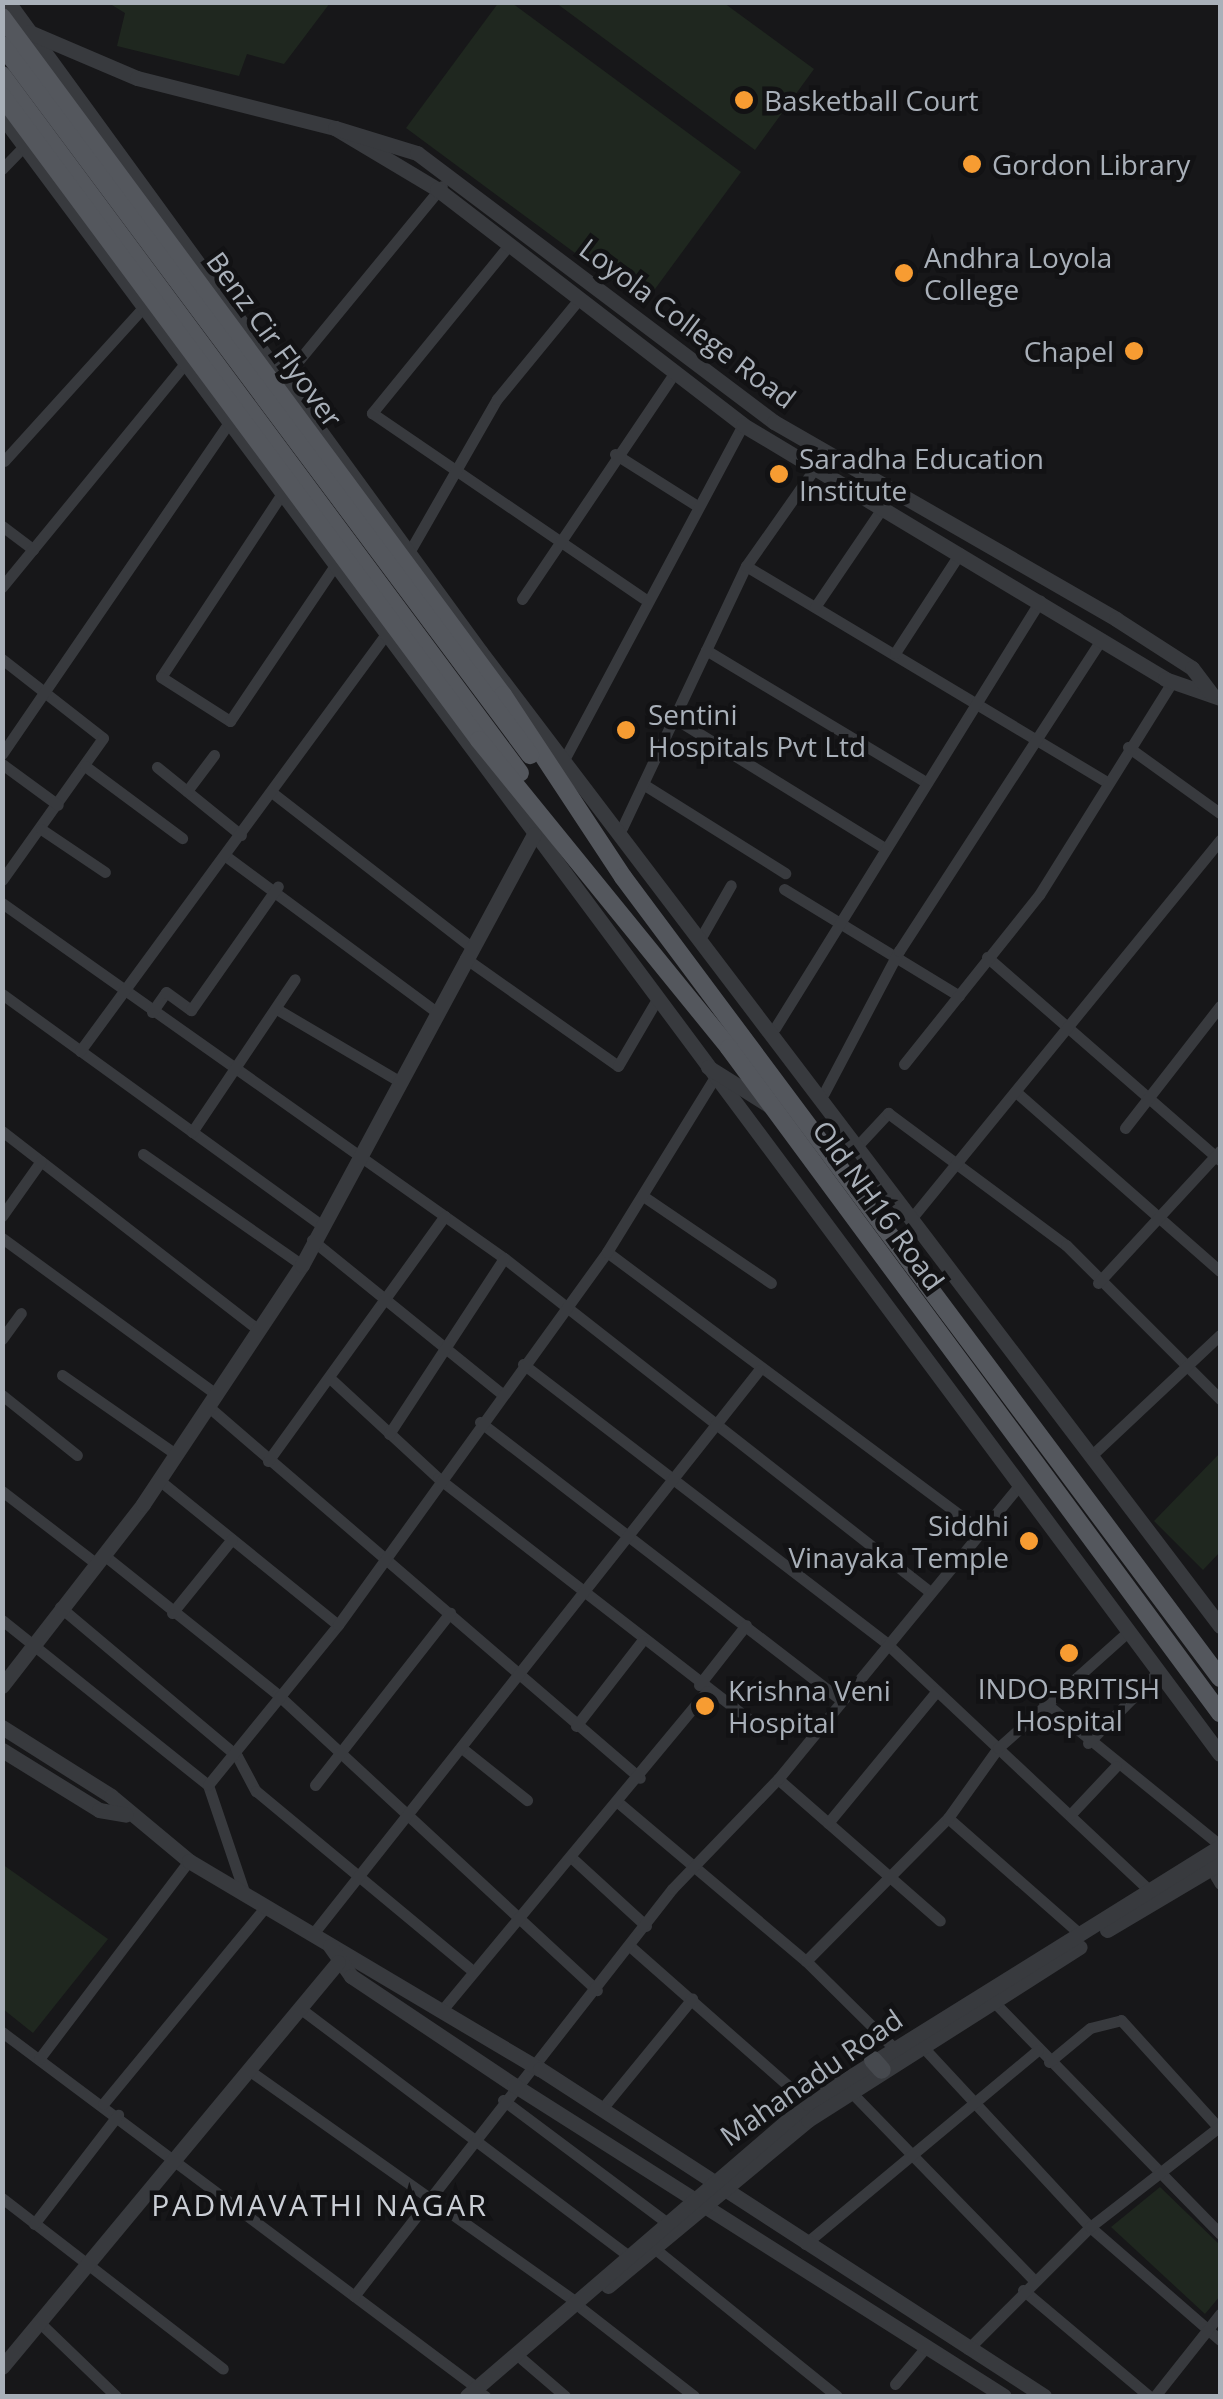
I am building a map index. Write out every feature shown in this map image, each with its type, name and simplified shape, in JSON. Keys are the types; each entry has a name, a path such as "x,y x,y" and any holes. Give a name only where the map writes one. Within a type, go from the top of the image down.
{"main road":[{"name":"Benz Cir Flyover","path":"2,17 503,695"},
{"path":"2,45 584,821"},
{"path":"2,75 570,849"},
{"name":"Old NH16 Road","path":"2,96 479,740 570,849 773,1108 1220,1714"},
{"name":"Old NH16 Road","path":"503,695 584,821 1220,1678"}],"street":[{"path":"8,2 565,758 824,1092 1220,1626"},
{"name":"Loyola College Road","path":"29,32 137,78 394,142 455,179 769,418 1116,618 1192,668 1216,696"},
{"path":"2,116 141,310 1220,1754"},
{"name":"Loyola College Road","path":"334,128 437,189 743,425 1172,682 1216,696"},
{"path":"2,169 24,146"},
{"path":"286,377 437,189 455,179"},
{"path":"509,245 372,413 559,536 643,598"},
{"path":"412,549 497,399 580,298"},
{"path":"4,461 141,310"},
{"path":"2,587 184,365"},
{"path":"522,599 559,536 676,371"},
{"path":"2,754 229,423"},
{"path":"565,758 643,598 743,425"},
{"path":"615,454 694,504"},
{"path":"622,828 746,566 816,468"},
{"path":"281,496 161,677 230,721 334,568"},
{"path":"816,607 882,507"},
{"path":"2,526 33,549"},
{"path":"895,654 960,552"},
{"path":"746,566 1107,782"},
{"path":"775,1028 922,780 976,706 1040,601"},
{"path":"80,1051 274,794 386,634"},
{"path":"824,1092 899,951 1102,638"},
{"path":"706,650 922,780"},
{"path":"2,659 102,734 41,829 5,870"},
{"path":"904,1064 1039,895 1172,682"},
{"path":"674,718 882,847"},
{"path":"1128,747 1220,813"},
{"path":"187,791 214,755"},
{"path":"2,764 58,805"},
{"path":"85,766 182,838"},
{"path":"157,767 241,835"},
{"path":"642,784 785,873"},
{"path":"274,794 468,952 618,1066 656,1001"},
{"path":"41,829 105,872"},
{"path":"2,1686 101,1561 177,1455 302,1265 434,1010 534,834"},
{"path":"915,1214 1220,840"},
{"path":"227,857 278,886 434,1010"},
{"path":"703,934 732,885"},
{"path":"152,1012 166,992 191,1010 278,886"},
{"path":"784,889 899,951 959,996"},
{"path":"2,903 238,1076 362,1154 504,1258 929,1591"},
{"path":"987,958 1219,1156 1098,1283"},
{"path":"192,1132 238,1076 280,1011 295,979"},
{"path":"2,994 192,1132 316,1232 387,1300 501,1394"},
{"path":"1125,1128 1220,1006"},
{"path":"280,1011 399,1081"},
{"path":"711,1072 773,1108"},
{"path":"208,1784 238,1756 278,1694 338,1625 380,1556 608,1252 646,1198 711,1072"},
{"path":"1016,1092 1220,1271"},
{"path":"861,1142 888,1113 1066,1245 1098,1283 1220,1399"},
{"path":"2,1131 259,1330"},
{"path":"142,1154 302,1265"},
{"path":"2,1216 42,1161"},
{"path":"646,1198 771,1283"},
{"path":"268,1461 333,1381 445,1216"},
{"path":"2,1238 214,1402 268,1461 640,1778"},
{"path":"608,1252 758,1370 979,1529"},
{"path":"388,1434 504,1258"},
{"path":"2,1339 22,1313"},
{"path":"1092,1455 1220,1335"},
{"path":"523,1364 886,1643 1149,1890"},
{"path":"312,1935 410,1818 586,1595 628,1532 758,1370"},
{"path":"62,1375 177,1455"},
{"path":"333,1381 438,1478 642,1641 750,1720"},
{"path":"2,1395 77,1455"},
{"path":"480,1422 628,1532 838,1698"},
{"path":"159,1480 338,1625"},
{"path":"354,2296 514,2085 540,2068 646,1926 778,1779 838,1698 1018,1488"},
{"path":"2,1491 278,1694 522,1916 597,1990"},
{"path":"172,1613 232,1539"},
{"path":"60,1608 238,1756 256,1790 469,1968"},
{"path":"315,1785 450,1613"},
{"path":"2,1620 208,1784 245,1894"},
{"path":"443,2009 469,1968 522,1916 620,1804 746,1625"},
{"path":"806,1961 948,1818 998,1748 1044,1702 1128,1632"},
{"path":"576,1726 642,1641"},
{"path":"1088,1742 1157,1673"},
{"path":"828,1823 937,1692"},
{"path":"1044,1702 1116,1766 1220,1846"},
{"path":"2,1727 190,1861 312,1935 514,2085 1004,2396"},
{"path":"463,1749 527,1800"},
{"path":"2,1750 99,1810 126,1814"},
{"path":"1070,1815 1116,1766"},
{"path":"778,1779 940,1921"},
{"path":"620,1804 806,1961 898,2051"},
{"path":"948,1818 1081,1935"},
{"name":"Mahanadu Road","path":"715,2188 808,2102 878,2065 1220,1846"},
{"path":"573,1860 646,1926"},
{"path":"39,2059 190,1861"},
{"path":"1216,1866 1220,1884"},
{"name":"Mahanadu Road","path":"898,2051 921,2044 1216,1866"},
{"path":"102,2104 264,1909"},
{"path":"632,1948 808,2102"},
{"path":"2,2367 301,2009 334,1954"},
{"path":"334,1954 443,2009 540,2068 715,2188 1044,2396"},
{"path":"601,2110 692,2000"},
{"path":"993,2001 1156,2174 1220,2234"},
{"path":"301,2009 628,2255"},
{"path":"968,2349 1033,2279 1090,2227 1220,2127 1120,2020 1090,2028 1050,2062"},
{"path":"2,2032 118,2115 174,2163 354,2296 478,2394"},
{"path":"921,2044 972,2105 1090,2227 1220,2340"},
{"path":"804,2244 1038,2050"},
{"name":"Mahanadu Road","path":"478,2394 578,2304 654,2248 700,2200 850,2091 878,2065"},
{"path":"250,2072 578,2304 694,2396"},
{"path":"850,2091 1033,2279"},
{"path":"504,2100 665,2221"},
{"path":"34,2224 118,2115"},
{"path":"2,2198 84,2266 223,2369"},
{"name":"Mahanadu Road","path":"478,2394 522,2359 665,2221 700,2200"},
{"path":"654,2248 837,2396"},
{"path":"1022,2290 1152,2396 1220,2314"},
{"path":"39,2322 116,2396"},
{"path":"895,2384 927,2346"},
{"path":"522,2359 565,2396"}],"shaded area":[{"path":"107,2 330,3 284,64 247,54 239,76 117,46 125,13"},
{"path":"499,2 512,3 741,172 644,304 406,128"},
{"path":"556,3 724,3 814,69 755,150"},
{"path":"1220,1453 1220,1552 1203,1570 1154,1521"},
{"path":"2,1864 108,1939 33,2033 3,2009"},
{"path":"1160,2187 1220,2245 1220,2296 1205,2314 1111,2227"}],"place":[{"name":"Basketball Court","path":"744,100"},
{"name":"Gordon Library","path":"972,164"},
{"name":"Andhra Loyola College","path":"904,273"},
{"name":"Chapel","path":"1134,351"},
{"name":"Saradha Education Institute","path":"779,474"},
{"name":"Sentini Hospitals Pvt Ltd","path":"626,730"},
{"name":"Siddhi Vinayaka Temple","path":"1029,1541"},
{"name":"INDO-BRITISH Hospital","path":"1069,1653"},
{"name":"Krishna Veni Hospital","path":"705,1706"}],"district":[{"name":"PADMAVATHI NAGAR","path":"320,2205"}]}
